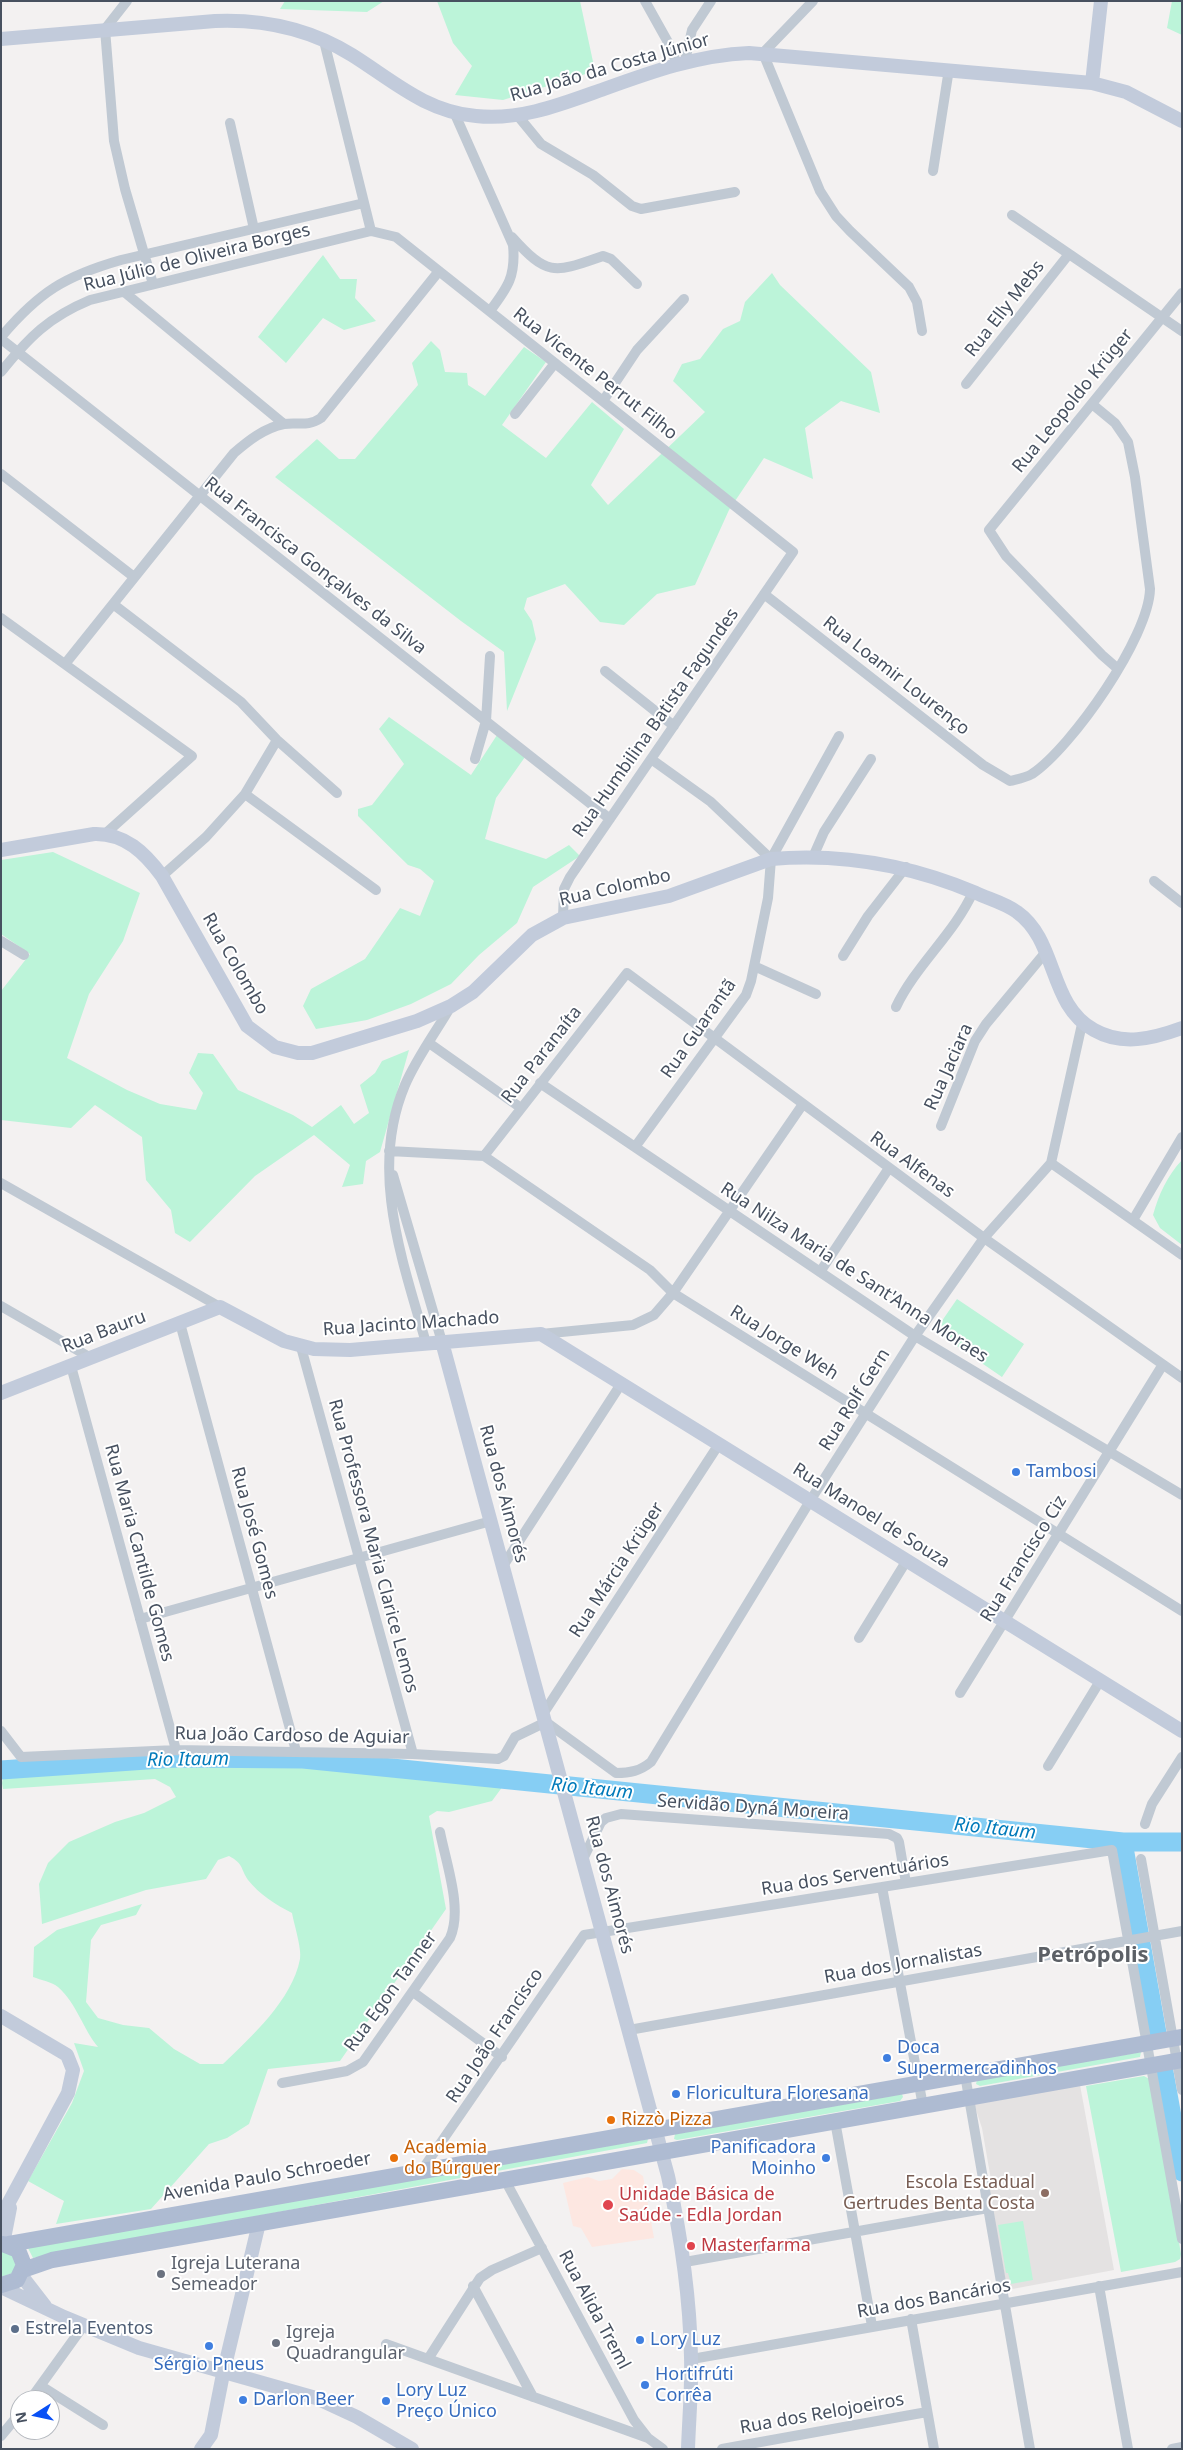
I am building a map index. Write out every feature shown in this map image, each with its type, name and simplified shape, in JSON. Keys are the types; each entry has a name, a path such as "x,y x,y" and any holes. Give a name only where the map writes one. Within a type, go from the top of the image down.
{"main road":[{"name":"Avenida Paulo Schroeder","path":"4,2244 1177,2038"},
{"path":"1,2286 12,2283 22,2273 52,2260 1179,2060"},
{"path":"4,2244 21,2254 22,2273"}],"street":[{"path":"127,1 105,29 114,141 152,284"},
{"path":"646,1 681,63"},
{"path":"681,63 692,30 711,1"},
{"path":"814,1 763,53 820,191 836,216 909,287 917,302 922,331"},
{"path":"1092,83 1100,1"},
{"name":"Rua João da Costa Júnior","path":"1,39 105,29 238,20 274,24 324,41 351,54 414,96 454,112 488,117 518,116 568,102 681,63 730,53 763,53 1092,83 1126,92 1182,122"},
{"path":"324,41 371,231"},
{"path":"933,171 950,69"},
{"path":"454,112 511,237 514,257 511,279 490,311"},
{"path":"518,116 541,144 593,176 632,206 641,209 735,192"},
{"path":"230,123 254,228"},
{"name":"Rua Júlio de Oliveira Borges","path":"1,338 30,305 64,280 101,266 144,254 364,203"},
{"path":"1012,214 1182,331"},
{"name":"Rua Júlio de Oliveira Borges","path":"1,372 34,333 56,316 90,300 371,231"},
{"name":"Rua Vicente Perrut Filho","path":"371,231 396,237 793,552"},
{"path":"511,237 531,259 549,268 569,268 603,256 611,259 637,284"},
{"name":"Rua Elly Mebs","path":"966,384 1069,254"},
{"path":"65,664 229,459 250,439 268,429 284,424 313,423 321,418 439,271"},
{"path":"123,291 284,424"},
{"name":"Rua Leopoldo Krüger","path":"1118,669 1102,655 1006,556 989,530 1182,293"},
{"path":"603,401 636,350 684,299"},
{"name":"Rua Francisca Gonçalves da Silva","path":"1,338 610,819"},
{"path":"515,414 555,362"},
{"path":"1092,404 1115,423 1128,442 1135,477 1150,589 1147,612 1118,669"},
{"path":"1,474 134,577"},
{"name":"Rua Humbilina Batista Fagundes","path":"563,918 562,902 570,877 793,552"},
{"name":"Rua Loamir Lourenço","path":"764,594 983,765 1010,781 1031,774 1056,751 1091,708 1118,669"},
{"path":"113,604 242,702 277,740 336,793"},
{"path":"1,618 192,756 105,834"},
{"path":"475,759 486,721 490,656"},
{"path":"605,671 674,726"},
{"path":"651,759 711,802 771,859 839,736"},
{"path":"162,876 206,837 246,794 277,740"},
{"path":"813,857 824,832 871,759"},
{"path":"246,794 376,890"},
{"name":"Rua Colombo","path":"1,850 72,836 105,834 133,845 152,862 162,876 240,1016 255,1034 275,1046 298,1053 326,1050 417,1021 451,1006 474,992 532,935 563,918 669,896 771,859 813,857 906,868 1007,906 1025,918 1040,940 1063,999 1082,1024 1100,1033 1126,1040 1139,1040 1182,1028"},
{"name":"Rua Guarantã","path":"635,1147 746,995 768,898 771,859"},
{"path":"843,956 857,931 906,868"},
{"path":"1154,881 1182,903"},
{"path":"896,1007 904,990 963,911 973,892"},
{"path":"1,942 24,955"},
{"name":"Rua Jaciara","path":"941,1126 975,1042 986,1024 1046,953"},
{"path":"754,966 816,994"},
{"name":"Rua Alfenas","path":"627,973 984,1238 1162,1366 1182,1378"},
{"name":"Rua Paranaíta","path":"484,1156 627,973"},
{"name":"Rua dos Aimorés","path":"426,1343 391,1214 389,1151 396,1109 405,1085 414,1065 451,1006"},
{"name":"Rua Rolf Gern","path":"545,1718 616,1773 634,1772 651,1762 810,1501 915,1336 984,1238 1051,1163 1082,1024"},
{"path":"429,1043 521,1108"},
{"name":"Rua Nilza Maria de Sant'Anna Moraes","path":"540,1083 915,1336 1182,1495"},
{"name":"Rua Jacinto Machado","path":"1,1183 266,1333 301,1347 350,1350 633,1325 654,1315 673,1293 803,1104"},
{"path":"1133,1220 1182,1137"},
{"path":"389,1151 484,1156"},
{"name":"Rua Jorge Weh","path":"484,1156 650,1270 673,1293 1182,1611"},
{"path":"1051,1163 1182,1255"},
{"name":"Rua dos Aimorés","path":"390,1166 442,1342 662,2152 685,2262 692,2359 688,2449"},
{"path":"820,1272 889,1168"},
{"path":"1,1306 91,1358"},
{"name":"Rua Bauru","path":"1,1393 220,1307"},
{"name":"Rua José Gomes","path":"180,1323 296,1751"},
{"name":"Rua Manoel de Souza","path":"541,1334 1182,1731"},
{"name":"Rua Professora Maria Clarice Lemos","path":"301,1347 413,1754"},
{"name":"Rua Maria Cantilde Gomes","path":"71,1366 176,1750"},
{"name":"Rua Francisco Ciz","path":"960,1692 1162,1366"},
{"path":"503,1566 622,1384"},
{"name":"Rua Márcia Krüger","path":"545,1718 719,1444"},
{"path":"140,1619 491,1521"},
{"path":"859,1638 906,1560"},
{"path":"1048,1766 1100,1681"},
{"name":"Rua João Cardoso de Aguiar","path":"1,1731 22,1757 176,1750 413,1754 498,1759 504,1756 514,1737 545,1718"},
{"path":"1145,1824 1152,1804 1182,1757"},
{"name":"Servidão Dyná Moreira","path":"583,1859 601,1822 606,1818 621,1814 889,1834 897,1838 899,1842 906,1883"},
{"name":"Rua Egon Tanner","path":"282,2083 355,2068 363,2062 450,1938 454,1929 455,1906 440,1832"},
{"name":"Rua dos Serventuários","path":"603,1932 1112,1850 1128,1940"},
{"path":"1141,1859 1177,2038 1182,2090"},
{"path":"882,1887 923,2106"},
{"name":"Rua dos Jornalistas","path":"629,2030 1182,1931"},
{"name":"Rua João Francisco","path":"422,2170 502,2057 584,1935 603,1932"},
{"path":"1128,1940 1182,2239"},
{"path":"412,1992 502,2057"},
{"path":"1,2016 68,2055 73,2070 68,2093 12,2200 1,2217"},
{"path":"965,2075 1030,2449"},
{"path":"836,2121 872,2326"},
{"name":"Rua Alida Treml","path":"505,2180 634,2420 648,2438 663,2449"},
{"path":"4,2244 12,2200"},
{"path":"685,2262 988,2208"},
{"path":"201,2449 210,2442 223,2374 259,2223"},
{"path":"428,2359 473,2286 492,2270 542,2248"},
{"name":"Rua dos Bancários","path":"692,2359 1182,2272"},
{"path":"22,2273 51,2311"},
{"path":"1,2286 51,2311 139,2348 223,2374 316,2398 357,2417 412,2449"},
{"path":"473,2286 533,2397"},
{"path":"1098,2286 1128,2449"},
{"path":"911,2320 934,2449"},
{"path":"38,2390 84,2325"},
{"path":"386,2344 648,2438"},
{"path":"41,2386 102,2425"},
{"name":"Rua dos Relojoeiros","path":"722,2449 927,2412"},
{"path":"1,2436 10,2425"},
{"path":"1172,2449 1182,2447"}],"shaded area":[{"name":"Escola Estadual Gertrudes Benta Costa","path":"1080,2085 1114,2270 1007,2290 988,2183 991,2180 982,2128 974,2104"},
{"name":"Unidade Básica de Saúde - Edla Jordan","path":"622,2169 634,2170 643,2176 654,2238 592,2247 581,2228 573,2226 563,2183 588,2177 599,2181 612,2179"}],"green space":[{"path":"285,1 384,1 367,12 280,9"},
{"path":"437,1 580,1 595,71 503,100 455,95 472,66 453,43"},
{"path":"1172,1 1182,1 1182,35 1167,28"},
{"path":"323,255 340,279 357,279 355,298 376,321 344,330 323,318 286,363 258,337"},
{"path":"772,273 780,285 871,372 880,413 841,401 805,428 813,479 764,458 729,510 695,585 657,594 624,625 600,622 565,584 527,598 524,609 532,621 536,639 507,711 504,652 275,477 317,439 339,459 355,459 418,385 412,363 431,341 440,350 445,372 467,373 468,385 485,396 524,347 546,362 502,425 546,458 592,402 624,429 591,485 608,505 705,412 673,381 682,364 700,359 723,329 740,321 745,302"},
{"path":"389,717 471,775 497,735 525,757 496,798 485,839 546,859 569,845 580,856 533,887 517,923 479,955 451,984 411,1004 367,1020 316,1029 303,1006 311,989 365,959 400,908 420,916 434,881 420,869 408,865 358,816 358,809 372,805 404,764 379,729"},
{"path":"53,852 140,893 123,941 89,994 67,1058 127,1090 160,1104 196,1110 203,1093 189,1073 198,1053 213,1054 238,1090 293,1115 312,1127 341,1105 354,1124 369,1113 360,1085 375,1073 382,1061 409,1050 380,1152 366,1161 363,1184 342,1187 350,1165 314,1135 255,1176 190,1242 175,1233 171,1210 146,1180 142,1137 95,1105 71,1128 1,1120 1,991 30,954 1,934 1,860"},
{"path":"1182,1160 1182,1245 1160,1228 1153,1215 1164,1186"},
{"path":"957,1299 1024,1344 1002,1377 935,1331"},
{"path":"176,1762 358,1768 473,1781 476,1785 503,1786 492,1801 449,1812 437,1811 429,1816 446,1909 340,2061 268,2069 249,2124 227,2138 209,2144 151,2209 56,2224 64,2201 28,2181 72,2103 84,2071 74,2043 98,2047 65,1994 53,1984 33,1977 34,1947 57,1930 142,1904 136,1915 101,1925 91,1940 86,2002 98,2018 123,2025 149,2028 174,2049 200,2064 223,2064 258,2029 289,1989 300,1959 299,1943 292,1913 274,1903 257,1890 248,1880 239,1864 229,1856 218,1860 206,1879 146,1890 42,1924 39,1884 48,1863 69,1842 115,1822 144,1813 176,1797 170,1787 155,1779 3,1789 4,1774"},
{"path":"1141,2052 1140,2057 980,2086 976,2084 977,2080"},
{"path":"1144,2076 1151,2080 1181,2254 1180,2259 1175,2262 1121,2272 1086,2086"},
{"path":"902,2094 903,2097 900,2101 674,2139 675,2134"},
{"path":"648,2139 647,2143 33,2258 27,2246"},
{"path":"1023,2221 1033,2280 1011,2284 1008,2273 1006,2273 998,2225"},
{"path":"1,2250 8,2250 17,2260 13,2273 1,2277"}],"waterway":[{"name":"Rio Itaum","path":"1,1770 176,1758 303,1759 1123,1842 1182,1842"},
{"path":"1123,1842 1157,2033"},
{"path":"1164,2072 1182,2172"}],"place":[{"name":"Tambosi","path":"1016,1472"},
{"name":"Doca Supermercadinhos","path":"887,2058"},
{"name":"Floricultura Floresana","path":"676,2094"},
{"name":"Rizzò Pizza","path":"611,2120"},
{"name":"Academia do Búrguer","path":"394,2158"},
{"name":"Panificadora Moinho","path":"826,2158"},
{"name":"Escola Estadual Gertrudes Benta Costa","path":"1045,2193"},
{"name":"Unidade Básica de Saúde - Edla Jordan","path":"608,2205"},
{"name":"Masterfarma","path":"691,2246"},
{"name":"Igreja Luterana Semeador","path":"161,2274"},
{"name":"Estrela Eventos","path":"15,2329"},
{"name":"Lory Luz","path":"640,2340"},
{"name":"Igreja Quadrangular","path":"276,2343"},
{"name":"Sérgio Pneus","path":"209,2346"},
{"name":"Hortifrúti Corrêa","path":"645,2385"},
{"name":"Darlon Beer","path":"243,2400"},
{"name":"Lory Luz Preço Único","path":"386,2401"}],"district":[{"name":"Petrópolis","path":"1093,1956"}]}
